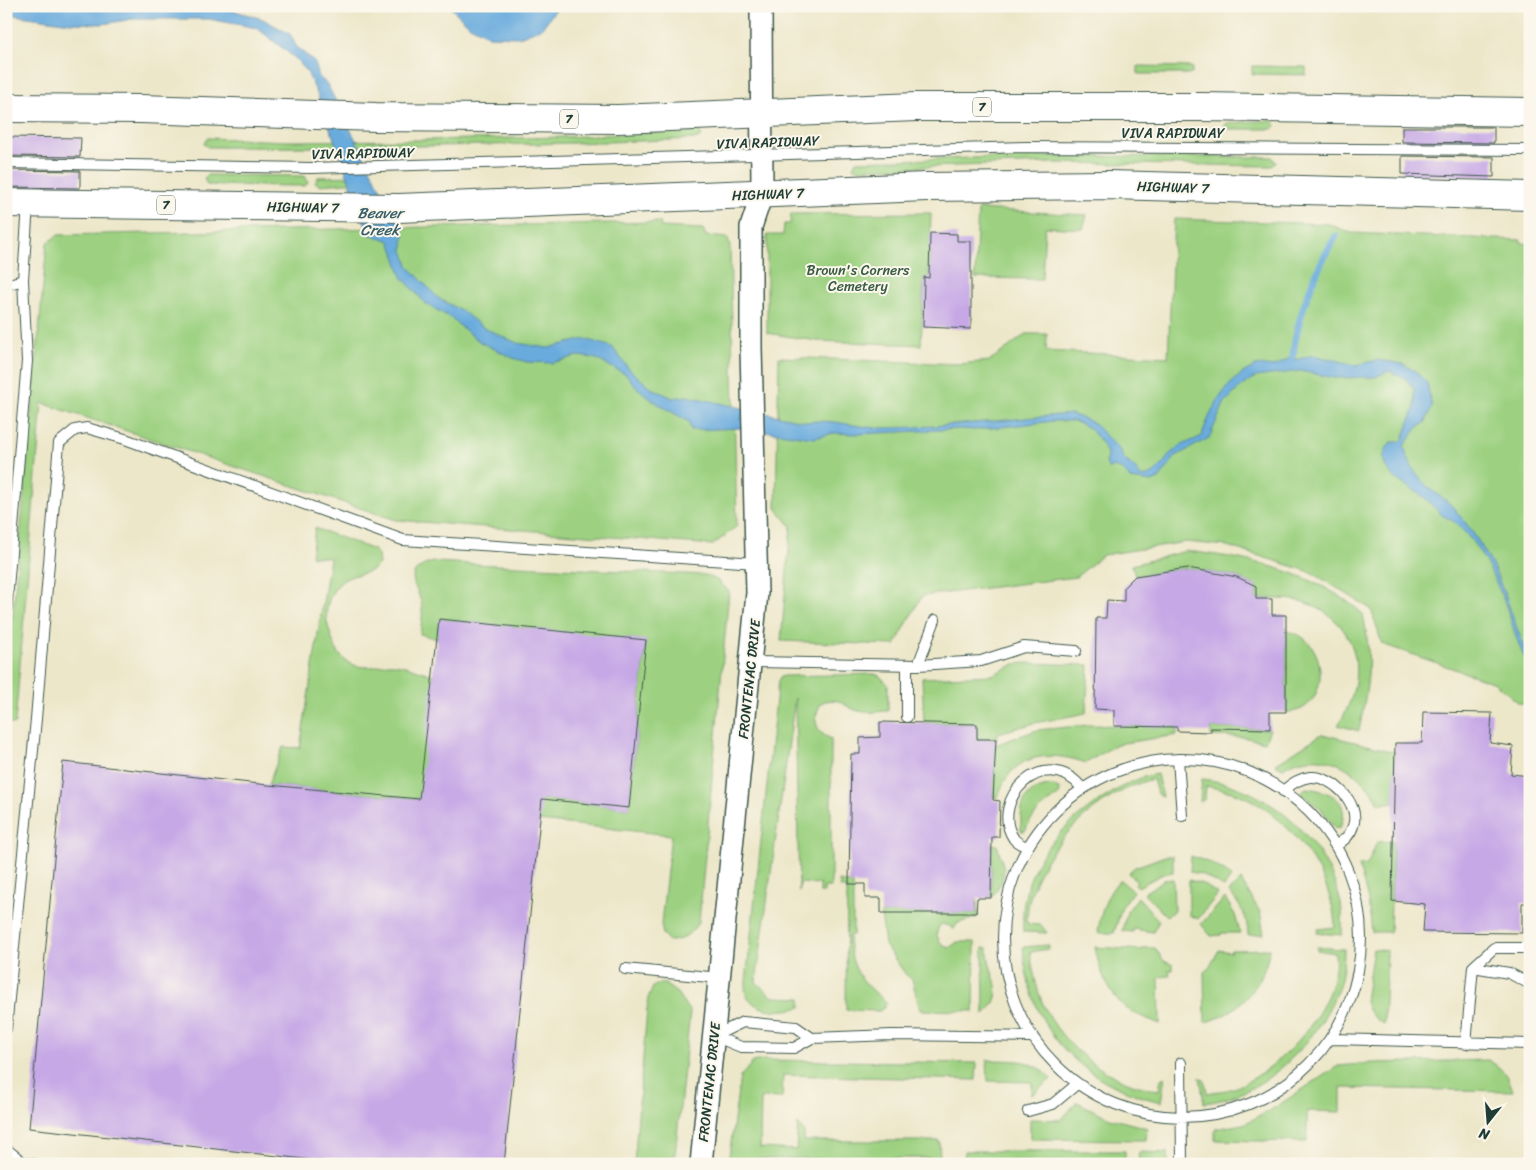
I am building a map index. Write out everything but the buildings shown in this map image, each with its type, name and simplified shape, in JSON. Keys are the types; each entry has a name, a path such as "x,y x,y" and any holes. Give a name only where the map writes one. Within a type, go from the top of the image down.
{"main road":[{"name":"7","path":"6,108 376,117 618,120 916,107 1202,107 1530,112"},
{"name":"HIGHWAY 7","path":"17,203 399,208 926,187 1108,185 1530,196"}],"street":[{"name":"FRONTENAC DRIVE","path":"701,1164 757,593 751,348 751,227 762,194 761,6"}],"lane":[{"name":"VIVA RAPIDWAY","path":"6,163 311,168 401,167 1025,147 1530,150"},
{"path":"6,612 9,555 27,361 17,203"},
{"path":"6,286 23,280"},
{"path":"6,1029 36,719 59,444 75,430 87,428 125,439 403,540 757,562"},
{"path":"907,717 912,665 935,620"},
{"path":"751,662 912,665 981,661 1024,647 1076,652"},
{"path":"1178,759 1182,816"},
{"path":"1178,759 1215,762 1247,770 1283,791 1318,822 1336,846 1358,902 1362,942 1354,992 1332,1039 1297,1077 1252,1104 1201,1117 1161,1116 1114,1104 1077,1084 1052,1063 1032,1037 1010,990 1002,938 1007,899 1027,848 1046,821 1082,788 1135,766 1178,759"},
{"path":"1027,848 1015,840 1009,826 1008,811 1012,797 1021,785 1033,776 1047,771 1062,771 1073,776 1082,788"},
{"path":"1283,791 1294,782 1310,777 1332,782 1343,793 1350,804 1354,824 1349,836 1336,846"},
{"path":"1466,1044 1466,1018 1473,967 1494,948 1530,948"},
{"path":"1473,967 1510,973 1530,984"},
{"path":"626,969 720,978"},
{"path":"714,1036 743,1022 796,1027 812,1038"},
{"path":"714,1036 741,1047 794,1048 812,1038 892,1035 1032,1037"},
{"path":"1332,1039 1466,1044 1530,1044"},
{"path":"1181,1063 1182,1164"},
{"path":"1028,1111 1052,1104 1077,1084"},
{"path":"6,1149 24,1163 34,1164"}],"green space":[{"path":"1138,66 1192,67 1192,74 1138,74"},
{"path":"1252,66 1306,67 1306,75 1252,74"},
{"path":"1273,120 1276,126 1272,129 1227,129 1224,126 1227,123"},
{"path":"699,130 702,136 698,139 575,143 331,147 208,147 204,144 207,138 288,141 423,140 564,137"},
{"path":"1047,156 1272,157 1276,163 1272,166 1054,163 856,169 853,167 856,161"},
{"path":"207,175 305,176 308,182 305,186 207,185 204,178"},
{"path":"359,176 359,182 319,185 315,182 318,177"},
{"path":"978,209 1087,215 1083,229 1045,227 1042,279 975,278"},
{"name":"Brown's Corners Cemetery","path":"931,213 929,278 924,278 921,345 817,341 767,333 767,235 783,235 784,224 790,224 791,214"},
{"path":"1174,219 1329,224 1351,233 1521,240 1522,243 1530,244 1530,704 1519,703 1495,683 1382,644 1371,609 1311,572 1227,546 1186,542 1103,555 1076,577 922,596 895,645 781,641 791,526 776,508 779,357 959,364 990,361 1026,334 1047,334 1046,351 1168,357"},
{"path":"660,222 661,227 703,229 706,236 728,238 730,247 737,526 713,545 396,520 42,403 15,724 6,723 6,688 47,243 58,235"},
{"path":"315,528 374,550 378,555 379,564 375,568 343,580 335,588 330,598 327,621 333,643 341,656 346,661 360,667 393,664 433,675 432,800 268,785 283,747 300,748 330,558 311,556"},
{"path":"1186,551 1233,558 1280,569 1324,587 1344,599 1363,614 1369,660 1365,700 1359,731 1338,725 1348,707 1354,689 1356,670 1354,653 1348,637 1337,623 1322,611 1303,602 1286,599 1256,599 1256,586 1237,577 1188,568 1135,576 1132,565"},
{"path":"433,562 706,575 719,581 729,591 699,922 686,936 678,940 669,941 663,935 661,924 671,835 539,821 530,798 629,808 646,641 440,619 437,639 420,634 422,609 413,576 422,566"},
{"path":"1286,631 1301,637 1312,647 1318,660 1320,675 1318,689 1311,701 1301,709 1286,712"},
{"path":"1015,664 1089,665 1086,713 1035,723 998,733 996,739 977,739 977,724 924,723 922,678 992,675"},
{"path":"875,674 880,676 888,685 888,711 863,712 838,701 829,700 822,702 817,713 816,724 818,728 825,736 831,739 831,887 824,887 824,893 820,893 820,884 800,883 799,892 795,698 756,982 773,997 801,998 801,1007 769,1010 754,1004 745,991 778,681 780,677 785,676"},
{"path":"1089,725 1177,727 1177,735 1117,744 1086,763 1072,759 1045,756 1033,759 1022,763 1012,771 1004,782 998,797 993,797 995,745 1037,730"},
{"path":"1211,728 1270,729 1265,742 1242,737 1211,736"},
{"path":"1322,734 1395,752 1394,803 1379,803 1361,780 1350,770 1338,764 1325,760 1311,759 1297,761 1283,768 1275,764"},
{"path":"1157,774 1162,797 1157,794 1153,779 1131,787 1108,799 1087,815 1050,854 1029,900 1027,924 1041,925 1047,933 1023,932 1023,910 1026,891 1041,856 1053,841 1081,814 1098,802 1133,781"},
{"path":"1202,779 1226,784 1249,792 1271,804 1291,820 1308,838 1323,858 1334,880 1342,908 1342,935 1317,933 1318,929 1335,927 1333,908 1318,870 1294,835 1263,808 1238,794 1206,786 1205,799 1200,802"},
{"path":"1053,786 1060,790 1059,795 1035,815 1025,831 1021,831 1021,813 1025,799 1035,790"},
{"path":"1306,788 1315,789 1330,795 1341,804 1343,818 1340,828 1334,827 1322,810 1302,795 1301,792"},
{"path":"1393,841 1390,932 1372,932 1368,900 1359,866 1367,865 1377,842"},
{"path":"992,844 997,845 1002,860 1003,872 1000,884 991,898"},
{"path":"1165,856 1173,856 1173,872 1163,874 1138,887 1135,884 1137,881 1128,873 1135,867"},
{"path":"1191,856 1211,863 1232,876 1224,887 1201,874 1190,872"},
{"path":"1173,879 1174,911 1166,916 1144,893 1164,880"},
{"path":"1120,880 1133,891 1122,907 1114,933 1098,933 1104,905 1111,891"},
{"path":"1189,880 1203,884 1218,894 1198,919 1189,915"},
{"path":"1241,880 1260,912 1264,934 1248,935 1247,923 1243,912 1229,892"},
{"path":"839,881 853,884 853,935 849,936 852,958 855,967 864,981 887,1003 880,1011 846,1010 847,889 840,887"},
{"path":"977,897 978,917 958,923 953,930 950,926 941,924 937,931 938,938 942,944 949,948 957,942 975,942 974,1011 920,1010 912,979 906,975 885,945 881,913 976,913"},
{"path":"1138,897 1159,921 1153,932 1133,929 1133,932 1122,931 1127,912"},
{"path":"1225,898 1235,915 1240,933 1221,933 1221,935 1211,936 1201,924"},
{"path":"1049,945 1048,949 1030,952 1038,992 1052,1020 1063,1035 1090,1062 1124,1081 1141,1087 1159,1090 1161,1079 1165,1076 1161,1102 1106,1082 1083,1067 1064,1049 1048,1028 1036,1004 1027,977 1023,947"},
{"path":"1095,947 1142,950 1143,948 1155,948 1164,961 1173,965 1173,970 1169,970 1170,976 1159,977 1160,1024 1134,1013 1119,1001 1103,975"},
{"path":"1317,947 1344,949 1343,964 1341,979 1333,1001 1307,1042 1270,1076 1249,1089 1227,1098 1204,1103 1200,1077 1205,1081 1207,1093 1234,1088 1270,1067 1304,1034 1318,1014 1328,994 1334,973 1335,953 1317,950"},
{"path":"983,948 988,948 988,957 997,990 992,1006 984,1014"},
{"path":"1269,949 1263,973 1248,995 1228,1013 1205,1022 1204,972 1209,968 1219,950 1231,952 1231,950"},
{"path":"1373,949 1387,951 1384,1024 1372,1015 1365,1001"},
{"path":"662,982 677,993 690,1012 674,1164 634,1164 648,998 653,987"},
{"path":"762,1060 977,1063 976,1080 783,1075 782,1098 761,1097 760,1148 796,1150 798,1124 804,1132 804,1141 939,1141 940,1158 756,1159 756,1164 728,1164 740,1077 753,1062"},
{"path":"987,1060 1014,1061 1030,1064 1044,1072 1051,1079 1032,1095 1032,1082 988,1081"},
{"path":"1488,1060 1504,1072 1513,1091 1341,1088 1341,1112 1307,1111 1307,1142 1215,1140 1215,1129 1243,1124 1268,1112 1338,1066 1372,1063"},
{"path":"1077,1102 1110,1118 1147,1128 1146,1140 1030,1139 1030,1119 1061,1120"},
{"path":"964,1151 1125,1151 1125,1162 965,1162"},
{"path":"1139,1152 1168,1153 1168,1164 1138,1163"}],"water":[{"name":"Beaver Creek","path":"6,6 218,6 263,19 290,34 296,46 315,63 319,77 327,84 404,234 403,250 409,267 438,298 462,311 484,328 517,343 548,348 585,339 612,347 630,370 651,388 673,398 687,396 807,422 827,421 877,428 956,424 1071,414 1092,422 1119,449 1124,459 1136,469 1139,476 1146,476 1156,472 1177,448 1202,436 1210,415 1222,395 1237,378 1256,366 1273,366 1293,356 1296,360 1313,355 1356,365 1378,360 1403,364 1415,371 1427,383 1432,407 1425,423 1418,427 1404,446 1408,458 1420,478 1429,488 1450,504 1463,520 1492,564 1528,653 1530,667 1518,643 1496,582 1473,542 1456,523 1442,515 1420,494 1397,480 1386,467 1384,460 1385,451 1391,442 1400,442 1403,439 1415,407 1414,389 1406,379 1389,371 1375,377 1335,378 1300,371 1256,377 1243,385 1225,402 1209,438 1176,456 1159,479 1152,482 1130,479 1121,469 1108,468 1106,462 1107,453 1098,438 1089,428 1074,421 1054,421 975,430 834,433 814,438 744,428 691,430 689,422 652,400 634,385 627,375 594,358 577,356 552,363 527,362 513,358 480,342 449,317 425,303 402,277 390,241 369,234 318,96 307,72 295,58 257,28 209,19 133,19 102,24 71,23 6,14"},
{"path":"449,6 557,6 557,8 542,28 519,37 489,36 470,26"}],"waterway":[{"path":"1293,356 1298,326 1308,294 1321,263 1336,236"}]}
